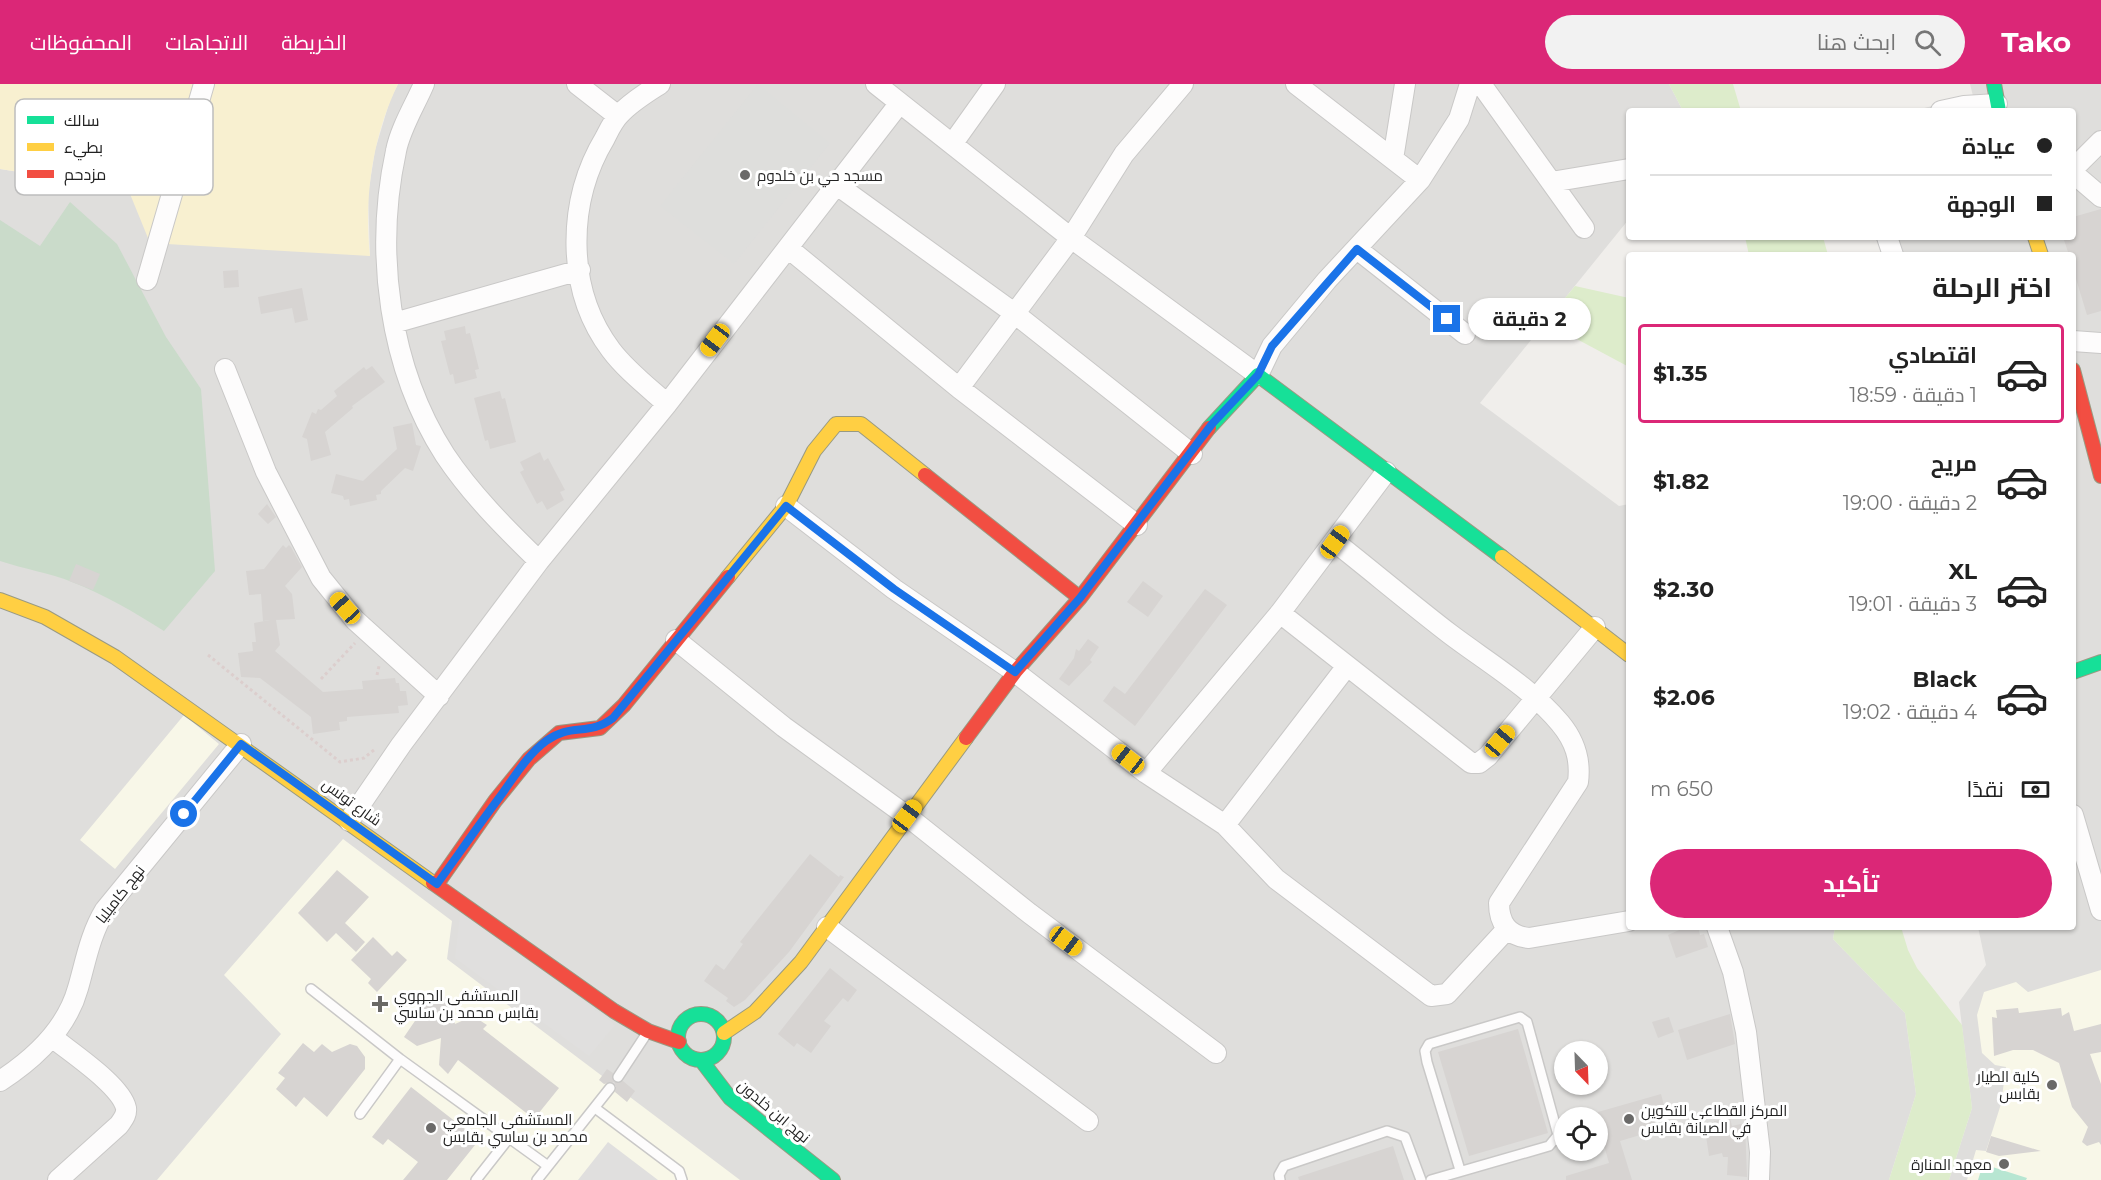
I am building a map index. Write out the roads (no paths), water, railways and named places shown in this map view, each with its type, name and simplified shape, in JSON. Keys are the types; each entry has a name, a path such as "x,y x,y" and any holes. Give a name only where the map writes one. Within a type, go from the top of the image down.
{"street":[{"path":"200,99 204,84"},
{"path":"424,84 396,149 389,194 388,258 399,350 420,408 445,454 465,483 539,561"},
{"path":"577,84 618,116"},
{"path":"660,84 618,116 586,173 578,203 576,222 580,270 596,324 611,350 667,404"},
{"path":"876,84 1071,238 1595,627 1626,653"},
{"path":"953,143 995,84"},
{"path":"959,388 1071,238 1124,154 1183,84"},
{"path":"1296,84 1420,180"},
{"path":"1393,159 1405,84"},
{"path":"724,1033 755,1012 775,992 827,927 1015,672 1080,598 1192,454 1212,424 1258,375 1272,346 1420,180 1459,119 1470,84"},
{"path":"1481,84 1584,228"},
{"path":"1959,108 2000,101"},
{"path":"349,821 401,745 539,561 667,404 899,104"},
{"path":"2076,168 2101,141"},
{"path":"1551,182 1626,170"},
{"path":"2076,174 2101,197"},
{"path":"837,185 1014,313 1192,454"},
{"path":"147,280 172,195"},
{"path":"788,248 959,388 1137,525"},
{"path":"1357,249 1465,334"},
{"path":"394,323 580,270"},
{"path":"2076,341 2101,344"},
{"path":"225,369 266,472 321,578 355,620 439,696"},
{"path":"2076,381 2101,476"},
{"path":"437,884 523,765 544,742 573,729 600,728 624,705 786,506 814,451 836,424 861,424 1080,598"},
{"path":"1146,773 1280,613 1386,472"},
{"path":"786,506 894,589 1015,672 1146,773 1225,825 1276,879 1431,996 1447,994 1507,929"},
{"path":"1335,542 1435,622 1536,698 1561,724 1575,746 1580,765 1578,782 1499,903 1499,916 1507,929 1515,936 1529,938 1626,922"},
{"name":"شارع تونس","path":"0,600 22,606 70,629 115,657 241,744 614,1011 648,1031 679,1042"},
{"path":"1280,613 1471,763 1479,763 1488,756 1595,627"},
{"path":"676,640 784,727 907,816 1029,913 1216,1053"},
{"path":"2076,671 2101,662"},
{"path":"1225,825 1347,666"},
{"name":"نهج كاميليا","path":"0,1081 14,1072 52,1037 78,990 93,931 105,910 241,744"},
{"path":"2076,825 2101,910"},
{"path":"827,927 1088,1120"},
{"path":"1718,930 1733,972 1746,1032 1760,1152 1759,1180"},
{"path":"697,1015 714,1018 724,1033 724,1041 716,1055 701,1060 687,1055 679,1042 682,1024 697,1015"},
{"path":"52,1037 95,1071 121,1098 126,1107 126,1114 119,1125 58,1180"},
{"name":"نهج ابن خلدون","path":"701,1060 730,1098 826,1179"}],"lane":[{"path":"311,989 400,1059 548,1166"},
{"path":"1431,1180 1549,1146 1558,1135 1527,1022 1520,1017 1429,1044 1425,1051 1460,1170"},
{"path":"618,1077 648,1031"},
{"path":"360,1114 400,1059"},
{"path":"537,1180 610,1088"},
{"path":"595,1108 679,1171 683,1179"},
{"path":"1280,1180 1279,1175 1284,1166 1387,1131 1405,1137 1421,1180"},
{"path":"476,1180 509,1138"}],"place":[{"name":"مسجد حي بن خلدوم","path":"745,175"},
{"name":"المستشفى الجهوي بقابس محمد بن ساسي","path":"380,1004"},
{"name":"كلية الطيار بقابس","path":"2052,1085"},
{"name":"المركز القطاعى للتكوين في الصيانة بقابس","path":"1629,1119"},
{"name":"المستشفى الجامعي محمد بن ساسي بقابس","path":"431,1128"},
{"name":"معهد المنارة","path":"2004,1164"}]}
